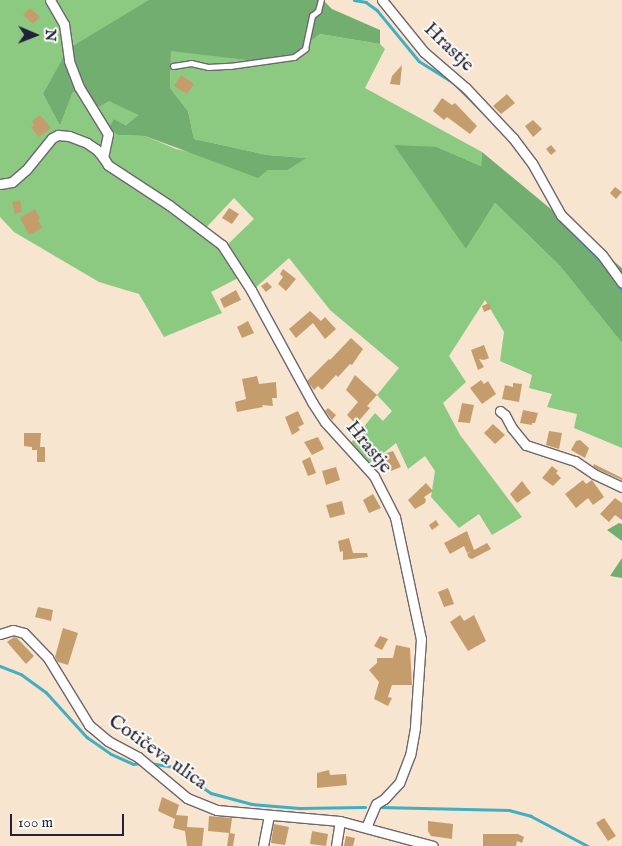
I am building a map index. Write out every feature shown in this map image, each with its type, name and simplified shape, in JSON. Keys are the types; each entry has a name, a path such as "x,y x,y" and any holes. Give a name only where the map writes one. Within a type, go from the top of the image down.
{"street":[{"path":"50,0 64,24 69,61 79,87 108,134 103,156"},
{"name":"Hrastje","path":"382,0 424,52 466,88 513,138 532,162 561,216 602,255 622,283"},
{"name":"Hrastje","path":"0,184 12,182 26,170 52,138 58,135 69,136 96,148 108,165 169,205 222,245 251,290 312,402 325,422 374,476 395,517 421,639 415,728 410,755 399,783 384,799 376,804 366,828"},
{"path":"500,411 505,415 512,428 526,445 575,461 594,474 622,487"},
{"name":"Cotičeva ulica","path":"0,634 13,630 24,633 48,658 74,704 89,725 108,741 146,763 187,798 217,810 340,821 416,844 433,846"},
{"path":"263,846 269,816"},
{"path":"336,846 340,821"}],"lane":[{"path":"173,66 191,63 208,67 230,66 294,58 305,49 312,16 318,11 321,0"}],"green space":[{"path":"0,0 149,0 43,94 60,126 73,90 99,107 109,100 138,115 126,125 114,119 118,135 145,136 176,149 268,170 288,170 305,158 267,155 194,139 188,111 170,88 171,50 254,61 294,54 320,34 380,44 385,49 365,88 482,152 481,166 437,147 466,249 495,203 560,266 622,343 622,448 574,428 577,414 547,407 552,394 529,388 532,375 500,361 504,332 485,300 449,356 466,382 443,403 460,435 522,517 492,535 479,514 459,528 431,497 435,471 425,456 408,469 396,443 369,465 350,444 375,413 383,421 392,411 377,395 399,368 330,310 289,258 254,289 226,246 254,219 234,198 202,232 220,246 240,277 211,292 222,313 164,337 139,294 99,282 14,232 0,217"},
{"path":"149,0 323,0 332,9 380,30 380,44 320,34 294,54 254,61 171,51 170,88 188,111 194,139 267,155 306,158 288,170 268,170 258,178 145,136 118,135 109,128 114,119 126,125 138,115 109,101 99,107 73,91 60,126 43,94 68,49"},
{"path":"394,145 437,147 481,166 482,152 622,268 622,343 560,266 495,203 466,249"},
{"path":"619,523 622,524 622,541 607,530"},
{"path":"622,558 622,578 610,576"}],"building":[{"path":"30,8 40,17 33,24 23,15"},
{"path":"402,65 400,85 390,84 392,76"},
{"path":"181,75 194,84 187,94 174,86"},
{"path":"507,94 515,103 501,114 493,106"},
{"path":"442,98 452,105 455,103 477,126 470,134 447,117 444,120 433,111"},
{"path":"40,115 51,128 39,137 31,127 34,125 32,121"},
{"path":"533,120 542,129 533,137 525,126"},
{"path":"551,145 556,151 551,155 546,149"},
{"path":"615,187 622,192 616,199 610,193"},
{"path":"20,200 22,212 15,214 12,202"},
{"path":"229,208 239,214 232,224 222,218"},
{"path":"35,209 40,218 38,220 42,228 29,235 20,218"},
{"path":"283,269 296,279 286,291 278,284 283,277 280,274"},
{"path":"267,282 272,287 266,292 261,286"},
{"path":"236,290 241,300 224,308 220,299"},
{"path":"489,303 491,309 484,312 482,306"},
{"path":"310,311 321,321 325,317 336,329 325,339 313,323 296,338 289,329"},
{"path":"248,321 254,333 242,338 237,327"},
{"path":"351,338 363,349 352,365 350,364 338,377 336,375 322,390 318,386 314,390 307,381"},
{"path":"484,345 489,358 479,359 484,367 478,370 471,350"},
{"path":"355,375 377,395 367,406 370,408 356,424 347,415 358,402 346,390"},
{"path":"257,376 259,384 276,382 277,398 272,398 273,406 262,405 263,407 237,412 235,402 246,399 242,379"},
{"path":"481,380 484,384 488,381 496,394 482,404 470,388"},
{"path":"513,383 522,384 519,402 502,399 505,385 513,387"},
{"path":"462,403 474,405 470,423 458,422"},
{"path":"328,408 336,415 332,420 325,411"},
{"path":"523,410 538,413 535,423 532,423 532,425 520,423"},
{"path":"298,411 304,424 298,427 300,430 292,435 285,417"},
{"path":"493,424 505,435 495,444 484,433"},
{"path":"549,431 562,433 559,449 546,445"},
{"path":"24,433 41,433 40,447 45,447 45,462 37,462 37,450 24,446"},
{"path":"318,437 324,449 312,455 304,442"},
{"path":"580,440 589,448 585,458 571,450 576,441"},
{"path":"393,451 401,467 391,471 384,454"},
{"path":"310,457 316,473 308,476 302,461"},
{"path":"594,464 622,478 622,480 597,469 593,466"},
{"path":"552,466 558,471 556,473 561,478 553,486 542,478"},
{"path":"336,467 340,480 326,485 322,471"},
{"path":"583,480 586,484 592,480 604,497 593,505 588,498 576,508 565,494"},
{"path":"522,481 531,493 517,503 510,494"},
{"path":"426,483 433,491 424,497 425,503 415,509 408,500"},
{"path":"373,494 381,508 369,513 363,500"},
{"path":"615,498 622,503 622,520 615,515 609,522 600,514"},
{"path":"342,501 345,514 330,518 326,505"},
{"path":"436,520 439,525 432,530 429,525"},
{"path":"467,531 474,550 487,543 491,549 472,559 467,554 471,551 467,553 464,546 450,554 444,543"},
{"path":"349,538 353,553 367,553 368,557 343,560 343,551 340,552 338,541"},
{"path":"448,588 454,604 444,607 438,592"},
{"path":"38,607 53,610 51,621 35,617"},
{"path":"460,615 464,621 474,615 486,641 468,651 450,622"},
{"path":"63,628 78,633 68,665 58,662 55,657"},
{"path":"380,636 388,639 382,650 374,646"},
{"path":"14,637 34,656 26,664 7,642"},
{"path":"396,645 410,648 412,685 392,685 388,697 392,698 388,706 374,699 379,682 369,670 377,663 377,658 393,658"},
{"path":"329,770 330,775 346,774 347,785 317,788 317,773"},
{"path":"162,797 179,805 176,815 188,816 187,827 204,828 202,846 187,846 185,831 173,828 175,819 158,811"},
{"path":"209,816 232,818 230,833 235,834 233,846 227,846 229,833 208,831"},
{"path":"604,818 616,836 608,841 596,823"},
{"path":"428,821 453,824 452,839 431,836 428,831"},
{"path":"274,824 289,827 285,845 271,843"},
{"path":"312,831 328,834 326,846 310,844"},
{"path":"483,834 518,834 524,837 522,843 517,841 516,846 483,846"},
{"path":"346,836 355,838 353,846 344,846"}],"waterway":[{"path":"354,0 366,2 377,10 419,61 453,82 495,124"},
{"path":"559,219 603,263"},
{"path":"619,286 622,291"},
{"path":"0,666 21,674 46,692 87,737 111,754 133,764 141,763"},
{"path":"149,763 173,767 211,793 252,804 299,808 365,807"},
{"path":"379,807 509,810 531,816 588,846"}]}
